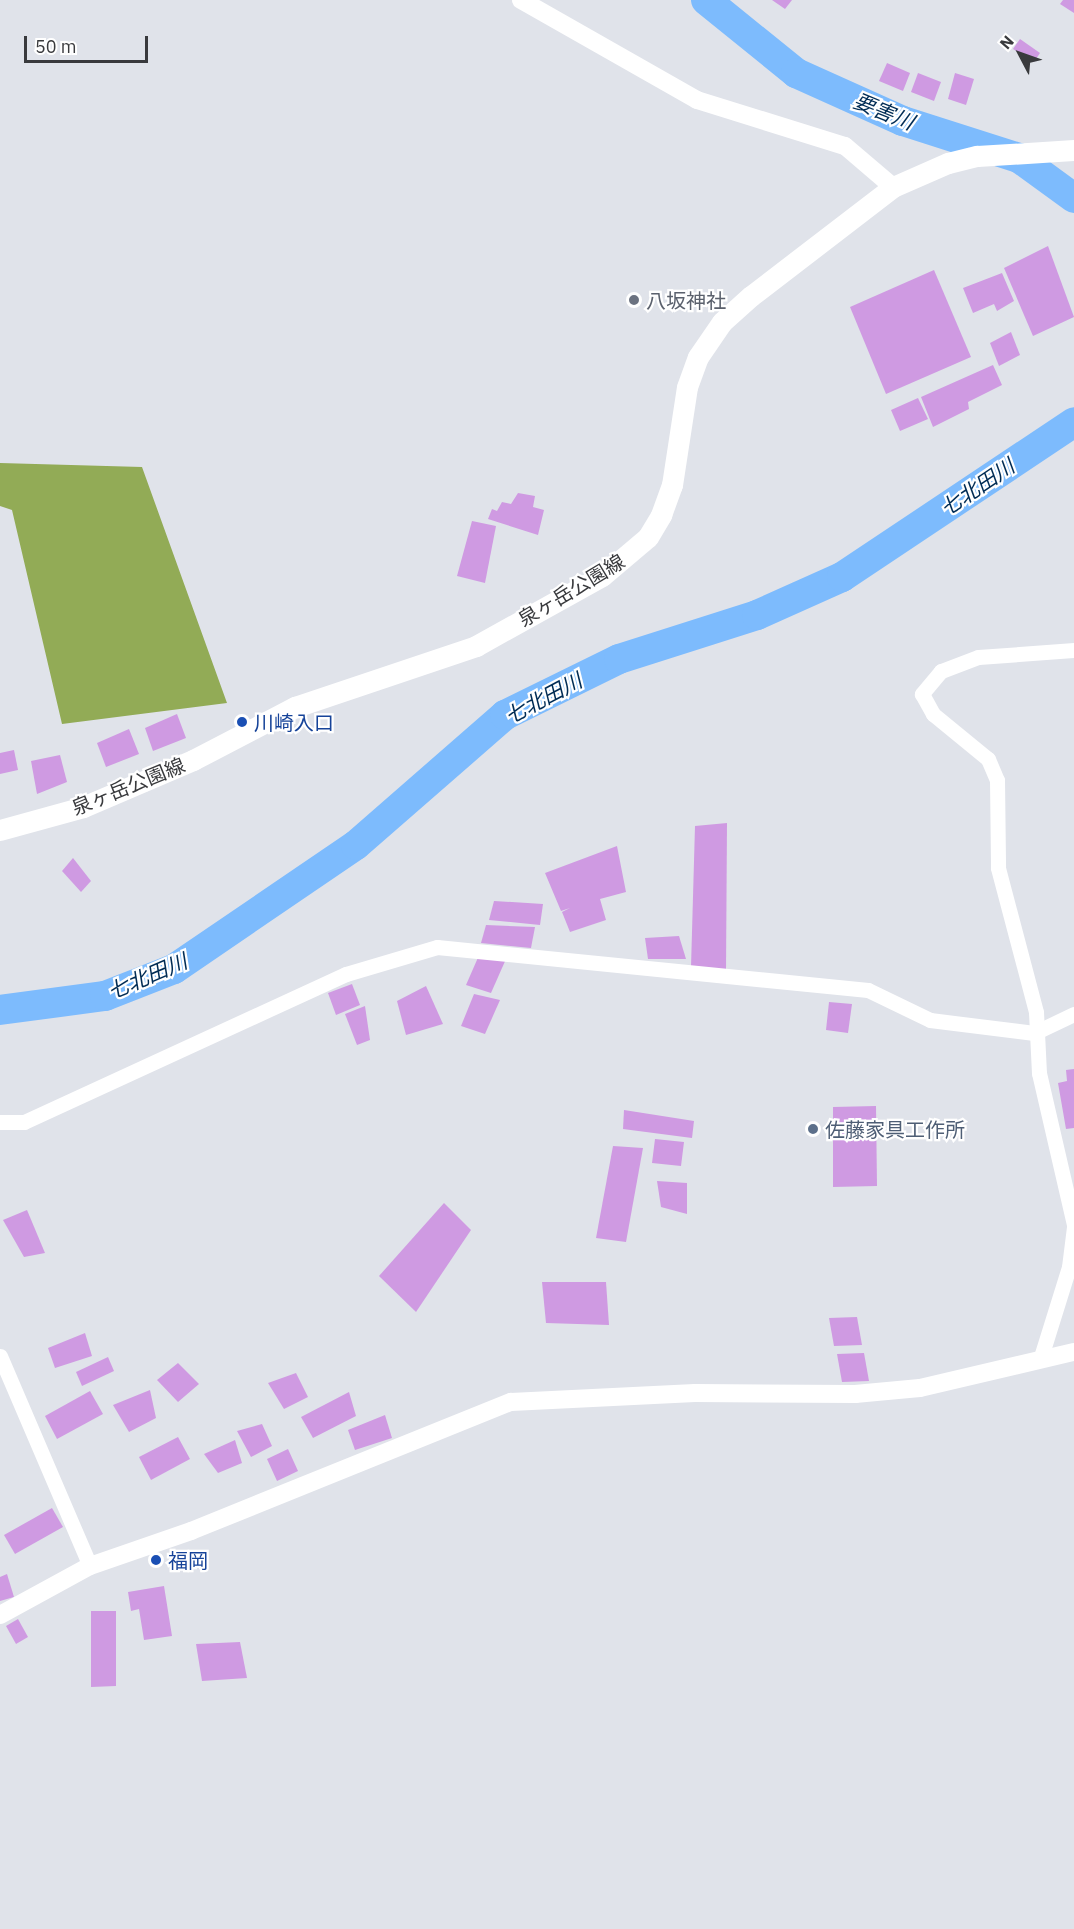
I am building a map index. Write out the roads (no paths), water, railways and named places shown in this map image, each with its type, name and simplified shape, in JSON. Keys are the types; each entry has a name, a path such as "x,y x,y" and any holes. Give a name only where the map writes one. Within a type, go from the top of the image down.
{"main road":[{"name":"泉ヶ岳公園線","path":"0,830 83,807 193,760 295,707 476,646 602,576 648,537 661,515 672,485 687,387 698,357 722,322 893,187 948,163 977,156 1064,151"}],"street":[{"path":"521,0 697,100 844,146 893,187"},
{"path":"1040,1360 1069,1267 1074,1226 1034,1033 1036,1012 998,868 995,772 988,759 933,714 922,694 940,671 978,657 1074,650"},
{"path":"0,1122 24,1122 346,974 437,946 868,990 930,1020 1034,1033 1074,1014"},
{"path":"0,1615 90,1566 190,1531 511,1402 695,1394 855,1394 920,1388 1074,1352"},
{"path":"0,1356 90,1566"}],"waterway":[{"name":"要害川","path":"706,0 796,73 903,121 1019,158 1074,198"},
{"name":"七北田川","path":"0,1010 105,996 174,969 356,845 505,715 619,659 757,615 842,577 1074,422"}],"place":[{"name":"八坂神社","path":"634,300"},
{"name":"川崎入口","path":"242,722"},
{"name":"佐藤家具工作所","path":"813,1129"},
{"name":"福岡","path":"156,1560"}]}
